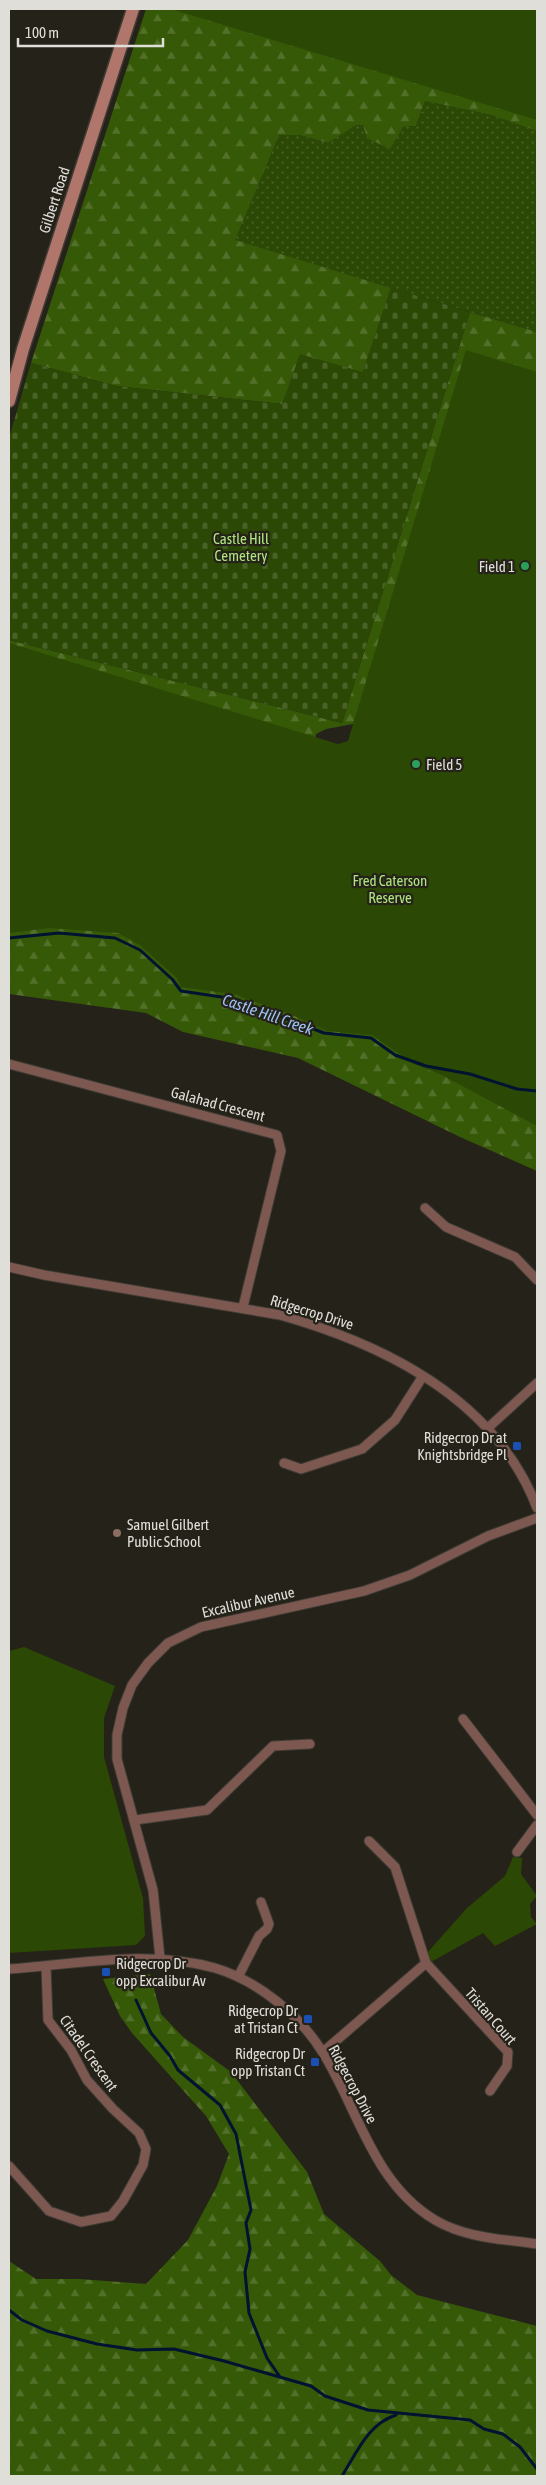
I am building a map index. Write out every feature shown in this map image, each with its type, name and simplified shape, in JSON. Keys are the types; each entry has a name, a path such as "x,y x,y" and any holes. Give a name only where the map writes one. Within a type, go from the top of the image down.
{"main road":[{"name":"Gilbert Road","path":"9,401 23,349 133,9"}],"street":[{"name":"Galahad Crescent","path":"9,1064 277,1135 281,1151 244,1307"},
{"path":"425,1208 446,1227 515,1257 537,1280"},
{"name":"Ridgecrop Drive","path":"9,1267 62,1278 244,1307 280,1315 340,1334 384,1354 423,1376 457,1400 489,1428 521,1473 537,1508"},
{"path":"284,1463 301,1469 362,1449 395,1420 423,1376"},
{"path":"489,1428 537,1383"},
{"name":"Excalibur Avenue","path":"160,1958 153,1890 117,1759 117,1734 123,1708 132,1685 148,1663 168,1643 201,1627 364,1591 410,1575 488,1536 537,1518"},
{"path":"463,1719 537,1815"},
{"path":"135,1820 207,1810 273,1746 310,1744"},
{"path":"517,1852 537,1825"},
{"name":"Tristan Court","path":"369,1841 395,1867 426,1963 508,2052 507,2066 490,2091"},
{"path":"238,1977 259,1936 267,1929 269,1924 260,1902"},
{"name":"Ridgecrop Drive","path":"9,1969 160,1958 215,1968 238,1977 270,1996 296,2018 323,2052 386,2176 408,2200 435,2220 461,2231 537,2244"},
{"path":"323,2052 426,1963"},
{"name":"Citadel Crescent","path":"9,2166 49,2211 64,2218 81,2222 90,2221 111,2216 123,2201 143,2165 146,2149 139,2133 113,2109 87,2080 71,2050 48,2020 46,1966"}],"green space":[{"path":"146,9 537,9 537,131 491,115 425,101 416,126 403,127 390,149 367,138 363,125 356,125 328,143 299,135 279,135 235,240 391,288 363,372 282,404 116,386 31,363"},
{"path":"171,9 537,9 537,120"},
{"path":"425,101 491,115 537,131 537,332 234,241 279,134 299,135 328,143 356,124 364,125 367,138 403,127 416,126"},
{"name":"Castle Hill Cemetery","path":"391,288 470,312 342,723 9,640 9,438 31,363 116,386 282,404 300,354 363,372"},
{"name":"Fred Caterson Reserve","path":"470,312 537,332 537,1171 460,1137 298,1058 183,1032 146,1013 9,994 9,640 342,723","holes":["358,723 351,839 313,750 316,734 326,729"]},
{"name":"Fred Caterson Reserve","path":"466,350 537,372 537,1126 442,1075 414,1064 372,1035 327,1031 288,1013 233,994 181,987 177,978 140,945 118,933 49,928 9,933 9,643 338,744 348,741"},
{"path":"24,1647 115,1686 104,1718 104,1757 143,1898 145,1936 136,1945 9,1953 9,1651"},
{"path":"513,1857 522,1858 521,1874 537,1896 530,1904 531,1917 537,1924 495,1946 483,1933 431,1962 427,1953 467,1908 505,1876"},
{"path":"150,1974 161,2014 183,2037 231,2072 307,2172 324,2214 380,2261 391,2275 417,2295 537,2326 537,2476 9,2476 9,2261 36,2279 79,2279 146,2284 188,2240 217,2186 229,2154 206,2116 132,2033 120,2016 103,1979"}],"waterway":[{"name":"Castle Hill Creek","path":"9,938 59,933 115,938 140,950 172,979 181,991 235,999 324,1033 371,1038 395,1055 426,1066 470,1074 517,1089 537,1091"},
{"path":"136,2000 151,2033 170,2056 178,2070 220,2105 236,2134 251,2210 246,2223 250,2249 245,2272 249,2313 267,2358 280,2377"},
{"path":"9,2310 22,2320 47,2331 97,2344 137,2350 174,2349 224,2361 311,2386 325,2396 368,2410 470,2420 484,2429 503,2434 520,2447 537,2469"},
{"path":"342,2476 371,2432 386,2419 396,2415"}],"place":[{"name":"Field 1","path":"525,566"},
{"name":"Field 5","path":"416,764"},
{"name":"Ridgecrop Dr at Knightsbridge Pl","path":"517,1446"},
{"name":"Samuel Gilbert Public School","path":"117,1533"},
{"name":"Ridgecrop Dr opp Excalibur Av","path":"106,1972"},
{"name":"Ridgecrop Dr at Tristan Ct","path":"308,2019"},
{"name":"Ridgecrop Dr opp Tristan Ct","path":"315,2062"}]}
